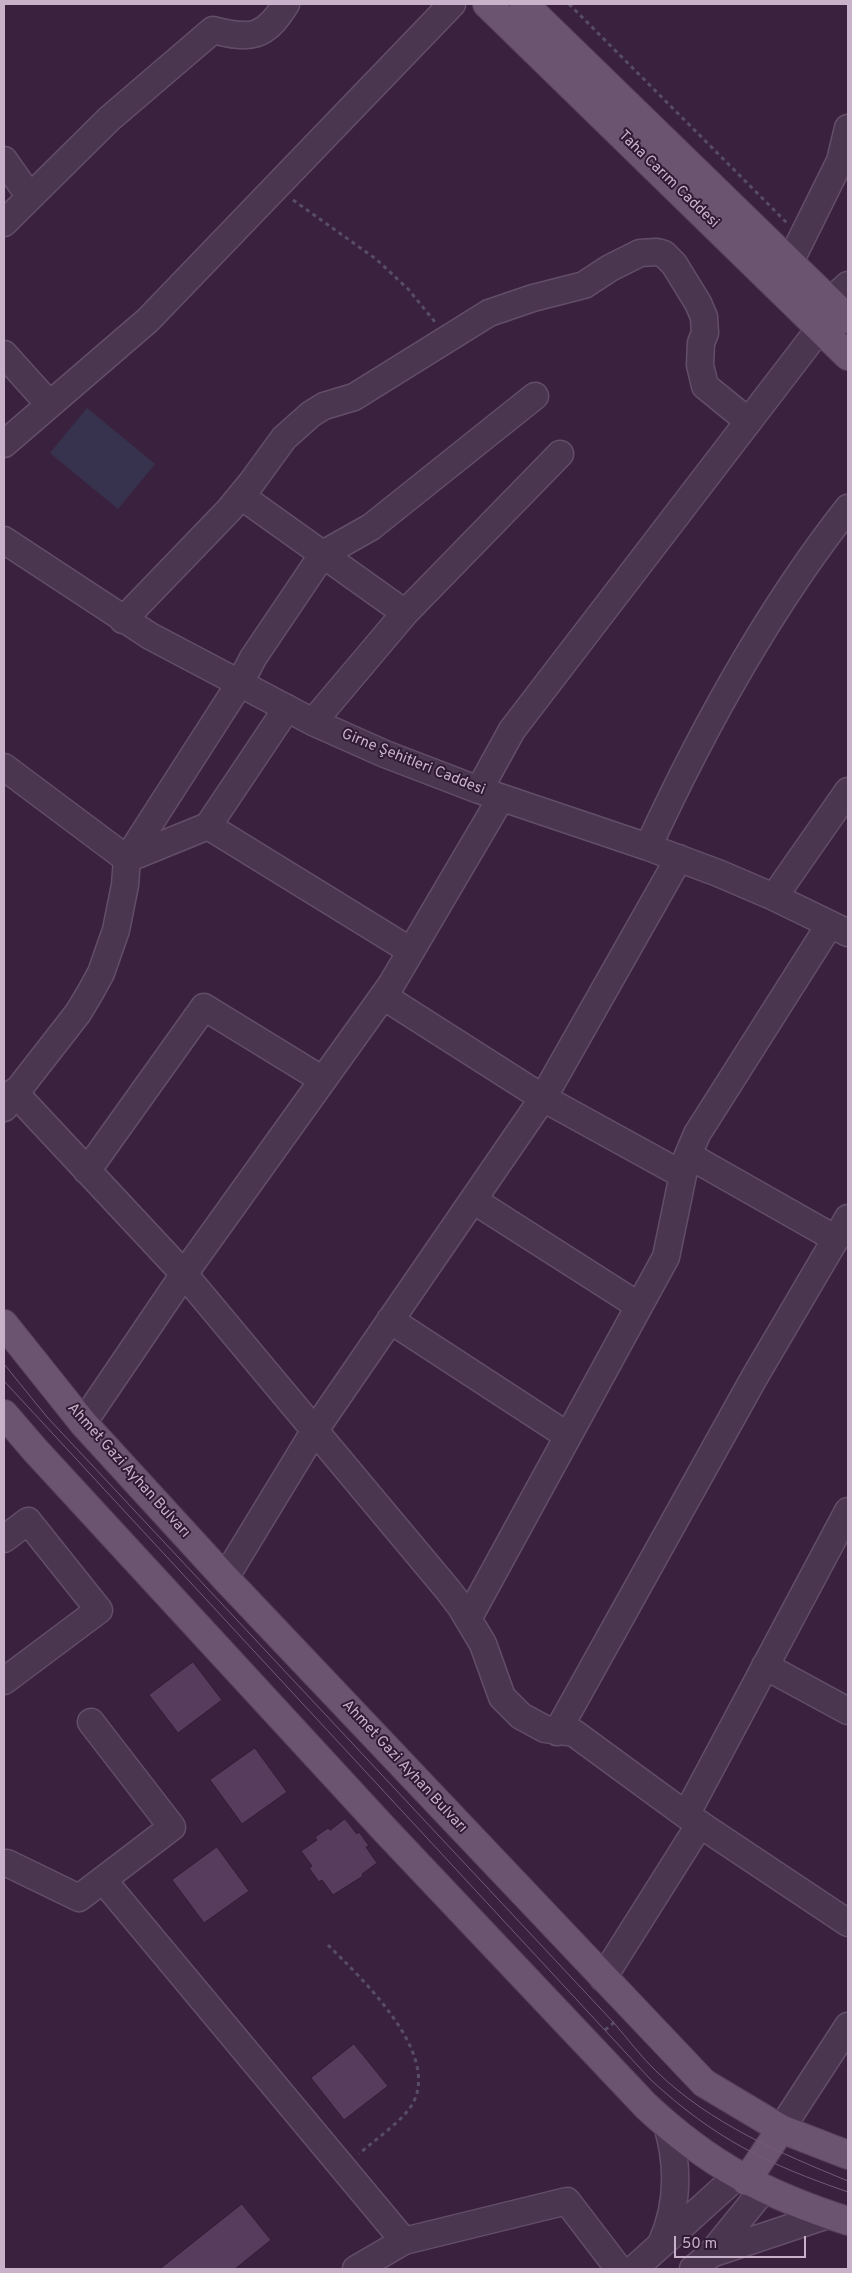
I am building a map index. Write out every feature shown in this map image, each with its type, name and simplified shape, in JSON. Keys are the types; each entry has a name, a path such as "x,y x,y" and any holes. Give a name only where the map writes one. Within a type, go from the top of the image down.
{"main road":[{"name":"Taha Carım Caddesi","path":"487,4 848,356"},
{"name":"Taha Carım Caddesi","path":"524,4 796,250 842,302"},
{"name":"Ahmet Gazi Ayhan Bulvarı","path":"4,1324 83,1423 225,1578 602,1978 704,2083 781,2129 848,2155"},
{"path":"4,1414 386,1831 646,2106 689,2144 749,2182 838,2218"},
{"path":"749,2182 781,2129"}],"street":[{"path":"4,223 108,119 213,30 242,36 261,32 276,20 286,4"},
{"path":"4,444 148,320 452,4"},
{"path":"796,250 840,161 848,128"},
{"path":"4,160 30,196"},
{"path":"124,620 241,496 284,438 310,414 324,406 354,397 489,313 533,298 584,285 624,260 645,251 664,254 674,264 702,310 705,325 700,365 705,386 748,421"},
{"path":"83,1423 184,1274 383,996 411,951 490,794 512,730 820,328"},
{"path":"4,354 49,404"},
{"path":"535,396 371,527 323,554 253,658 240,683 127,859 120,915 101,972 78,1013 33,1069 7,1091 87,1171 184,1274 448,1590 468,1619 491,1661 502,1697 511,1707 526,1720 545,1729 574,1734 693,1820 848,1923"},
{"path":"313,722 406,613 560,454"},
{"path":"241,496 406,613"},
{"path":"648,847 685,769 740,668 804,569 848,508"},
{"name":"Girne Şehitleri Caddesi","path":"4,540 150,636 313,722 385,754 490,794 679,858 774,897 839,928"},
{"path":"127,859 208,826 287,708"},
{"path":"4,766 127,859"},
{"path":"774,897 848,791"},
{"path":"208,826 411,951"},
{"path":"225,1578 314,1430 543,1098 679,858"},
{"path":"468,1619 666,1257 685,1167 697,1134 839,928"},
{"path":"383,996 543,1098 685,1167"},
{"path":"87,1171 204,1007 323,1080"},
{"path":"557,1732 754,1378 842,1228 695,1159 685,1167"},
{"path":"473,1200 639,1306"},
{"path":"390,1320 568,1436"},
{"path":"602,1978 693,1820 765,1666 848,1510"},
{"path":"4,1539 28,1521 100,1610 4,1681"},
{"path":"765,1666 848,1711"},
{"path":"6,1859 79,1898 172,1827 91,1722"},
{"path":"103,1880 404,2241"},
{"path":"781,2129 848,2026"},
{"path":"658,2249 670,2220 676,2190 675,2157 667,2126"},
{"path":"634,2269 749,2182"},
{"path":"702,2262 749,2182"},
{"path":"356,2269 404,2241 567,2201 619,2269"},
{"path":"702,2262 838,2218"}],"path":[{"path":"569,4 796,250"},
{"path":"276,187 369,254 392,273 422,306 446,339"},
{"path":"328,1945 364,1982 392,2017 412,2051 419,2073 416,2094 408,2110 343,2168"},
{"path":"588,2044 632,2008"}],"shaded area":[{"path":"87,408 155,464 118,509 50,453"}],"building":[{"path":"193,1662 222,1700 178,1733 149,1695"},
{"path":"255,1748 287,1792 242,1824 210,1780"},
{"path":"345,1819 357,1834 359,1832 369,1846 366,1847 377,1863 362,1874 363,1876 333,1895 322,1880 319,1882 309,1868 312,1866 301,1851 317,1840 315,1837 328,1828 330,1830"},
{"path":"217,1847 249,1891 204,1923 172,1880"},
{"path":"354,2044 388,2086 344,2120 311,2078"},
{"path":"242,2204 271,2240 235,2269 160,2269"}],"tram line":[{"path":"4,1364 47,1417 614,2023 657,2072 700,2107 747,2136 848,2181"},
{"path":"4,1381 651,2080 697,2118 743,2148 792,2171 848,2192"}]}
